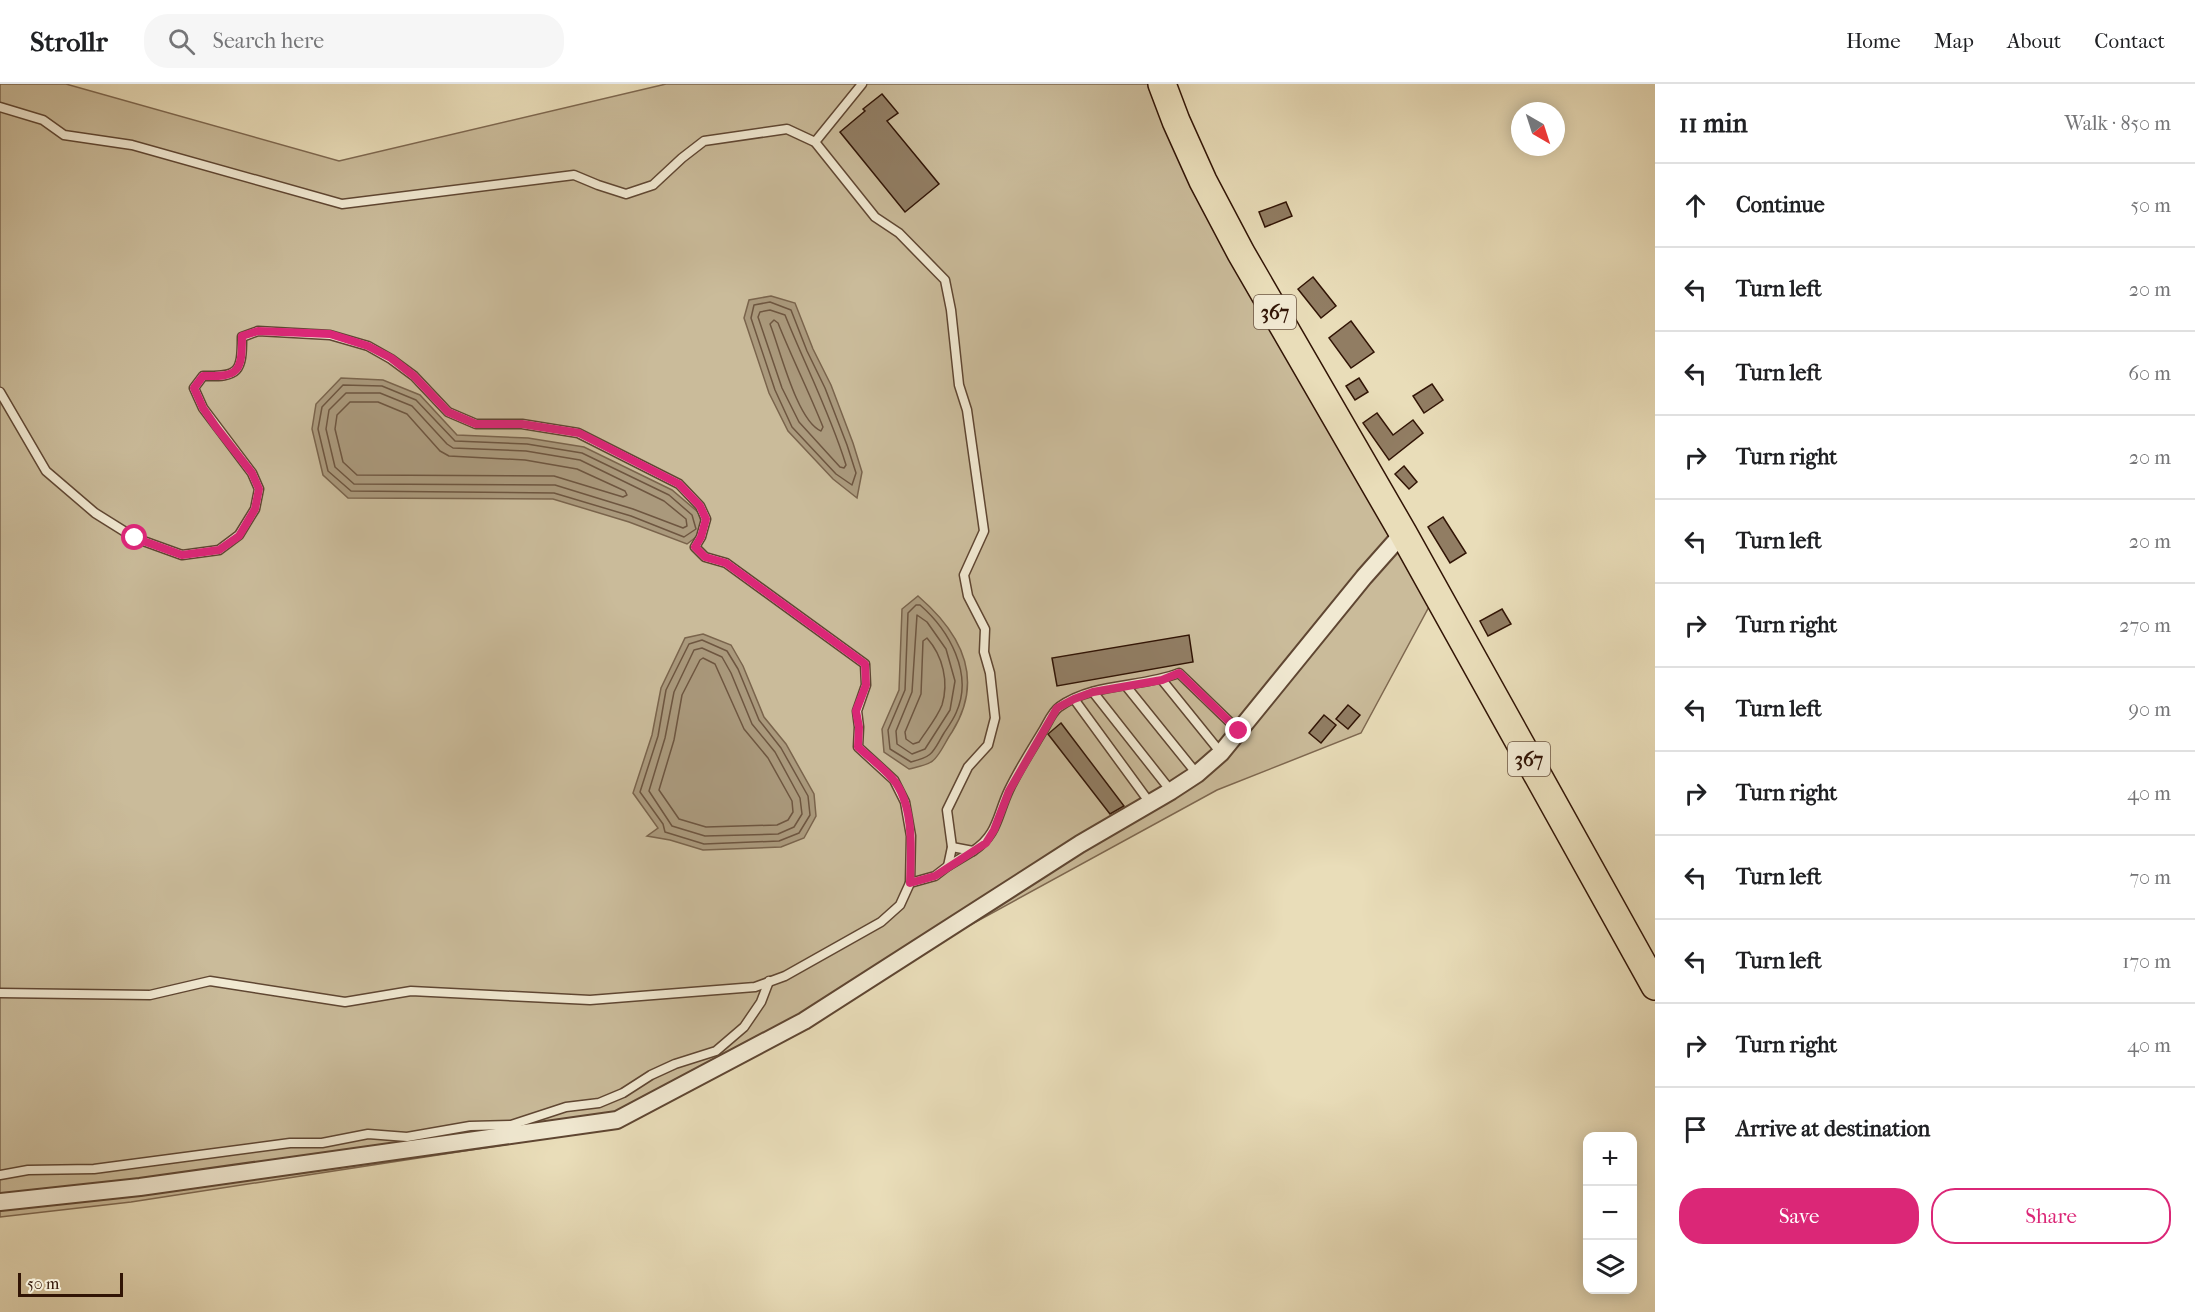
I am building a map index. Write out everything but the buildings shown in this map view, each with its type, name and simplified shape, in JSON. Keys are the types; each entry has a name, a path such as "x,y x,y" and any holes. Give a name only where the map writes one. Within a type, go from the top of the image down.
{"main road":[{"name":"367","path":"1162,84 1176,122 1203,181 1241,253 1403,533 1655,986"}],"street":[{"path":"0,1202 140,1187 617,1120 804,1021 1080,844 1197,774 1221,753 1364,577 1403,533"}],"lane":[{"path":"815,142 862,84"},
{"path":"0,107 43,120 64,135 132,145 342,204 574,175 626,194 653,185 704,141 787,129 815,142 875,216 899,233 945,280 951,310 959,385 967,410 984,531 964,575 968,596 985,629 984,652 990,673 995,717 988,745 968,767 947,810 952,847 948,866"},
{"path":"0,392 46,471 95,513 135,538 182,555 219,550 239,536 255,509 259,489 252,473 203,408 194,388 203,376 226,376 235,372 242,360 242,336 258,331 330,334 368,346 391,358 414,376 448,412 476,424 522,424 579,433 679,484 700,506 706,519 701,537 695,547 705,557 726,563 865,664 866,685 856,711 859,727 858,747 894,780 905,802 911,836 910,883 900,904 881,922 785,976 755,987 590,1000 411,991 345,1002 210,981 150,995 0,993"},
{"path":"910,883 935,876 986,843 994,830 1009,791 1057,708 1074,699 1093,692 1162,680 1179,673 1239,731"},
{"path":"1162,680 1221,753"},
{"path":"1126,686 1197,774"},
{"path":"1093,692 1171,791"},
{"path":"1074,699 1150,803"},
{"path":"952,847 973,851"},
{"path":"0,1175 28,1170 94,1169 279,1144 322,1143 368,1134 407,1137 470,1126 511,1125 566,1107 599,1103 623,1093 651,1075 675,1064 716,1051 744,1027 761,1002 769,981"}],"shaded area":[{"path":"0,84 66,84 339,161 666,84 1162,84 1431,603 1361,733 1217,790 791,1023 620,1127 131,1202 0,1217"}],"water":[{"path":"771,296 795,303 813,349 831,385 862,472 857,498 833,479 788,431 769,393 744,318 749,300"},
{"path":"341,378 383,380 420,395 457,435 528,438 584,447 672,490 698,512 704,531 687,544 629,522 553,499 348,498 323,475 312,429 316,404"},
{"path":"918,596 946,625 956,641 964,658 967,694 962,712 937,757 929,763 909,769 884,752 882,729 899,690 902,609"},
{"path":"703,634 731,645 743,666 764,717 786,744 814,794 816,816 804,838 781,847 703,850 647,836 658,828 633,793 652,735 661,688 685,638"}],"route":[{"path":"135,538 182,555 219,550 239,536 255,509 259,489 252,473 203,408 194,388 203,376 226,376 235,372 242,360 242,336 258,331 330,334 368,346 391,358 414,376 448,412 476,424 522,424 579,433 679,484 700,506 706,519 701,537 695,547 705,557 726,563 865,664 866,685 856,711 859,727 858,747 894,780 905,802 911,836 910,883 935,876 986,843 994,830 1009,791 1057,708 1074,699 1093,692 1162,680 1179,673 1239,731"}]}
